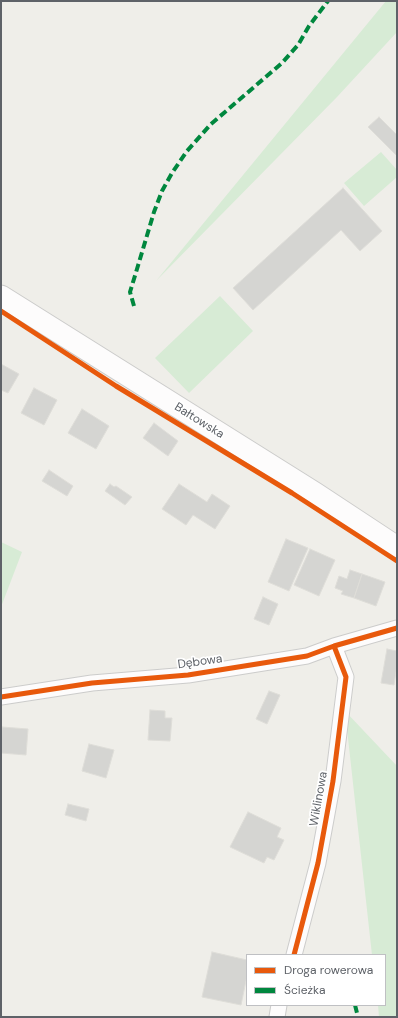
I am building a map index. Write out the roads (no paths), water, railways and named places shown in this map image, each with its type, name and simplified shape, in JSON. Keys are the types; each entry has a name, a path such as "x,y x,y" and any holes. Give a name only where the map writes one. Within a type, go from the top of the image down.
{"main road":[{"name":"Bałtowska","path":"1,296 315,493 397,547"}],"street":[{"name":"Dębowa","path":"1,697 92,683 195,674 307,656 334,646 397,628"},
{"name":"Wiklinowa","path":"294,954 318,863 333,781 346,677 334,646"},
{"path":"277,1017 280,1006"}]}
